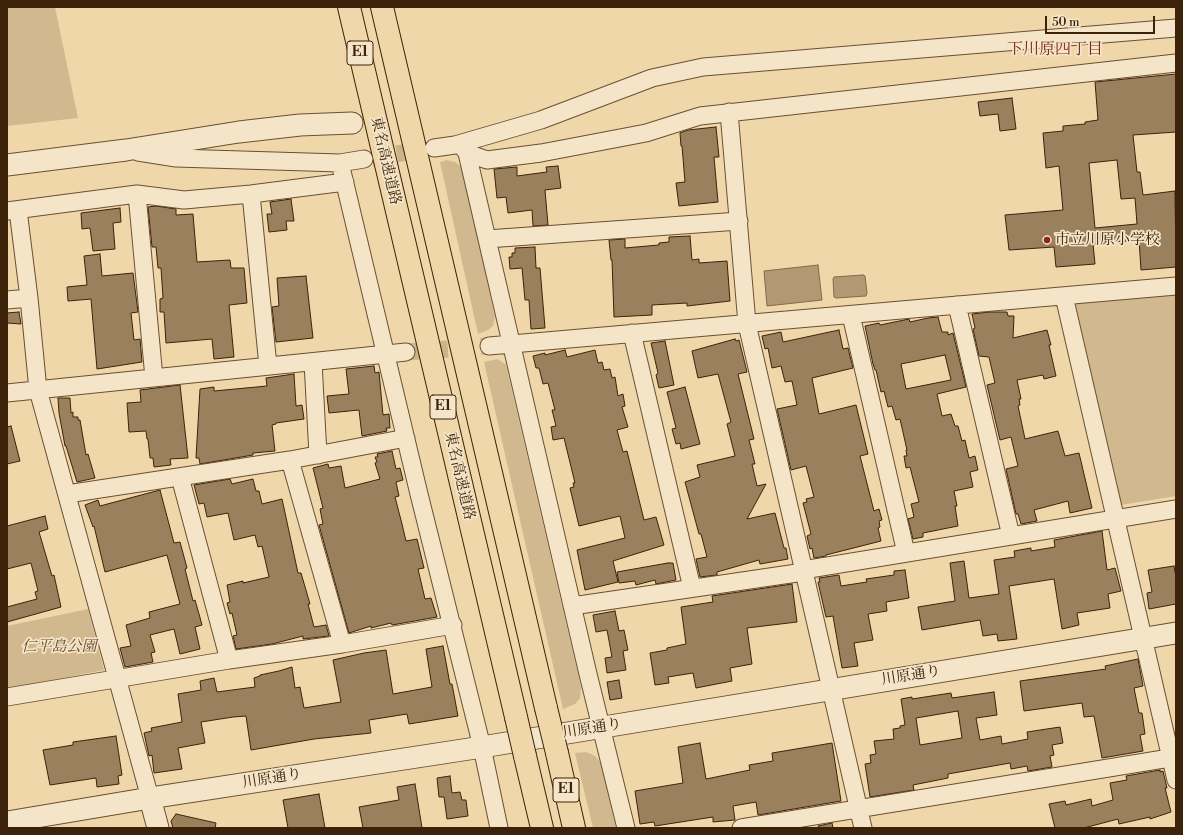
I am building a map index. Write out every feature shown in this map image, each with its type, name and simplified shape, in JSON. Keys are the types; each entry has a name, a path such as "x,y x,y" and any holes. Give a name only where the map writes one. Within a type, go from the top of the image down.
{"highway":[{"name":"東名高速道路","path":"349,7 542,828"},
{"name":"E1","path":"382,7 574,828"}],"street":[{"path":"434,148 463,148 652,78 703,67 1176,28"},
{"path":"463,148 488,160 541,153 646,133 700,116 1176,63"},
{"path":"730,112 747,324 830,690 863,828"},
{"path":"7,165 126,150 239,132 300,125 352,123"},
{"path":"463,148 487,239 572,606 626,828"},
{"path":"126,150 176,158 340,163 364,159"},
{"path":"340,163 406,438 453,625 482,747 499,828"},
{"path":"158,828 38,390 29,298 12,210 137,194 184,200 250,194 345,182"},
{"path":"137,194 154,378"},
{"path":"250,194 268,366"},
{"path":"487,239 738,221"},
{"path":"489,346 1176,286"},
{"path":"1064,296 1143,638 1174,758 1176,780"},
{"path":"7,300 29,298"},
{"path":"957,305 1011,536"},
{"path":"851,315 906,553"},
{"path":"632,333 692,588"},
{"path":"7,393 406,352"},
{"path":"313,362 318,455"},
{"path":"67,494 290,460 406,438"},
{"path":"290,460 342,644"},
{"path":"180,477 229,660"},
{"path":"572,606 803,571 1176,509"},
{"path":"7,697 453,625"},
{"name":"川原通り","path":"7,822 150,798 482,747 1176,633"},
{"path":"744,828 1174,758"}],"green space":[{"path":"7,7 55,7 78,118 7,126"},
{"path":"447,160 455,162 463,168 495,317 493,326 478,334 440,162"},
{"path":"1176,291 1176,496 1121,505 1073,301"},
{"path":"498,359 506,365 581,687 580,698 575,704 563,709 484,362"},
{"name":"仁平島公園","path":"88,609 104,670 8,689 7,626"},
{"path":"586,752 595,756 601,763 616,828 593,828 575,753"}],"shaded area":[{"path":"818,265 822,300 767,306 764,271"},
{"path":"865,276 866,296 834,297 834,277"}],"building":[{"path":"1176,74 1176,132 1133,135 1137,172 1140,172 1143,195 1175,191 1176,267 1141,270 1139,240 1093,244 1095,264 1056,267 1054,247 1009,250 1005,215 1063,210 1059,166 1046,168 1043,133 1063,131 1063,126 1085,124 1085,122 1098,120 1095,82","holes":["1117,160 1121,199 1135,198 1137,224 1095,228 1089,163"]},
{"path":"1012,98 1016,129 1000,131 998,114 980,116 978,102"},
{"path":"716,127 719,157 714,157 718,202 679,206 676,183 685,182 680,133 688,130"},
{"path":"558,166 561,188 545,190 548,225 533,226 532,210 508,213 506,197 497,198 494,169 517,167 517,176 547,172 546,167"},
{"path":"291,199 294,221 286,221 287,230 269,232 267,214 272,214 270,202"},
{"path":"156,206 176,209 176,215 193,214 197,262 230,260 231,268 244,268 247,303 229,305 234,357 214,359 212,339 166,343 164,312 160,312 160,299 163,298 161,268 158,268 156,247 152,247 148,207"},
{"path":"120,208 121,222 113,223 115,249 93,251 90,228 82,229 81,213"},
{"path":"690,236 692,260 699,259 699,263 727,261 730,301 687,306 687,303 652,305 652,315 614,317 612,260 609,240 625,239 625,248 659,245 659,243 669,242 669,237"},
{"path":"535,247 536,268 540,268 545,328 531,329 529,300 525,300 522,268 510,269 509,257 512,257 512,253 515,253 515,248"},
{"path":"100,254 102,276 133,273 138,312 131,313 134,340 140,339 142,362 97,369 91,299 68,301 67,287 87,285 84,256"},
{"path":"306,276 313,338 276,342 272,307 279,306 277,278"},
{"path":"19,312 21,324 7,323 7,313"},
{"path":"1007,312 1008,316 1014,316 1013,338 1047,330 1056,376 1044,379 1043,375 1017,380 1021,399 1019,399 1020,405 1018,406 1025,439 1058,431 1065,456 1079,453 1092,508 1070,513 1068,501 1034,510 1037,521 1021,524 1018,514 1016,514 1006,469 1018,466 1011,437 1000,440 987,385 995,383 989,357 979,356 973,329 975,328 972,314"},
{"path":"938,317 942,332 948,332 948,335 953,333 966,387 937,394 942,416 951,414 955,426 958,426 962,441 965,440 969,458 975,456 978,470 970,472 973,487 954,491 957,506 955,506 958,526 923,533 923,537 913,539 908,519 914,517 911,504 919,502 910,467 906,468 904,456 907,456 907,450 900,419 896,420 892,406 888,407 884,391 881,392 865,326 879,323 880,325 909,319 910,322","holes":["945,355 951,380 906,389 901,364"]},
{"path":"839,330 843,349 848,348 853,368 812,378 819,414 856,405 868,454 860,456 874,511 879,509 882,520 879,521 880,527 878,528 881,541 814,558 807,536 811,534 803,503 807,502 806,499 814,497 806,466 791,470 777,409 797,405 792,381 785,382 781,366 772,368 768,348 765,349 762,336 781,332 783,342"},
{"path":"735,339 736,341 739,340 747,372 738,374 754,439 749,440 755,464 752,464 757,486 766,484 747,519 775,513 788,559 760,564 759,560 717,572 717,575 700,577 696,559 707,557 701,534 699,534 685,482 700,477 697,465 735,456 727,424 731,422 718,374 698,378 692,351"},
{"path":"665,341 674,385 659,388 656,375 658,373 651,343"},
{"path":"565,350 567,357 595,350 598,363 602,362 604,370 610,369 612,378 615,377 618,396 623,394 625,406 622,407 628,427 617,430 623,452 627,451 644,520 656,517 664,545 613,561 618,582 585,590 577,550 625,538 620,516 579,526 570,488 574,487 573,483 575,483 564,438 553,440 551,427 556,426 552,410 555,410 548,383 543,384 539,368 536,368 533,356 545,353 545,355"},
{"path":"374,366 375,373 379,372 383,415 389,414 390,428 386,428 387,431 362,436 359,410 329,413 327,396 349,394 346,369"},
{"path":"294,374 296,406 302,405 304,419 276,423 272,425 275,451 253,453 253,455 200,464 199,458 196,458 200,389 214,387 214,391 267,386 266,378"},
{"path":"180,385 188,458 170,459 171,465 154,467 153,458 150,458 146,431 129,432 127,403 141,402 140,390"},
{"path":"685,387 700,444 681,449 680,443 676,444 672,429 676,428 667,392"},
{"path":"58,398 70,398 71,413 73,412 73,417 78,417 78,420 80,420 86,455 88,454 95,478 77,482 65,446"},
{"path":"11,426 20,461 7,464 7,427"},
{"path":"392,451 396,469 400,468 403,480 396,482 399,496 395,497 406,541 417,539 424,568 418,569 425,599 431,598 437,617 392,625 391,623 371,628 371,626 349,633 319,525 323,524 320,509 323,508 313,468 328,464 329,468 341,466 345,488 380,479 375,463 377,462 375,457 378,457 377,454"},
{"path":"230,479 232,484 253,479 256,491 259,491 262,504 282,499 298,573 301,573 310,604 308,604 314,627 326,625 329,636 303,639 303,636 272,644 236,649 233,636 237,635 232,613 230,614 227,603 230,602 227,585 269,577 262,546 258,547 255,535 234,540 228,513 207,517 204,503 199,504 194,485"},
{"path":"160,490 174,543 180,542 187,568 185,569 193,601 195,600 202,625 195,627 200,649 180,654 174,629 150,635 155,652 151,653 153,662 125,667 120,648 131,646 126,625 150,618 149,612 180,604 167,555 105,572 94,526 93,527 85,505 98,500 100,506"},
{"path":"45,516 48,529 39,532 52,576 54,575 61,607 7,622 7,607 37,599 35,592 38,591 31,563 7,569 7,526"},
{"path":"1102,531 1107,570 1115,568 1121,591 1108,594 1110,608 1077,613 1079,625 1062,629 1054,579 1009,586 1017,639 998,641 997,634 983,636 980,620 922,630 918,607 955,601 950,563 964,561 969,598 999,594 994,560 1015,557 1014,551 1031,548 1031,551 1055,547 1054,540"},
{"path":"673,563 676,580 656,584 655,580 636,585 635,581 619,583 617,572"},
{"path":"1174,566 1176,577 1176,604 1149,609 1147,593 1152,592 1148,570"},
{"path":"905,570 909,598 886,602 887,611 868,614 873,640 854,643 858,666 842,668 833,616 826,617 818,582 820,582 819,578 839,575 841,586 867,582 866,579 894,575 894,571"},
{"path":"792,584 797,622 747,628 752,664 730,668 732,681 696,688 693,673 668,677 669,683 655,685 650,653 667,650 667,648 686,644 681,607 713,602 712,596"},
{"path":"615,611 619,631 624,630 628,650 623,651 626,670 607,673 605,658 612,657 607,630 596,632 593,615"},
{"path":"443,646 458,716 409,724 407,714 369,720 371,733 314,739 251,750 246,716 201,722 205,743 178,748 182,769 154,773 152,755 149,756 144,733 152,731 151,728 182,722 178,694 201,690 200,681 214,678 217,692 255,687 254,678 260,675 292,667 295,688 300,687 304,708 341,702 333,660 364,653 386,650 393,694 432,687 426,649"},
{"path":"1138,659 1143,686 1134,688 1139,713 1142,713 1145,734 1140,735 1143,751 1102,758 1094,716 1084,717 1082,703 1024,711 1020,681 1106,669 1105,666"},
{"path":"619,680 622,698 610,700 607,682"},
{"path":"994,692 997,715 976,718 980,740 1001,736 1002,744 1028,739 1027,732 1060,727 1063,743 1052,745 1054,755 1050,756 1052,767 1028,771 1027,766 1011,769 1010,763 948,774 948,778 913,785 914,790 870,797 865,764 871,763 870,755 876,754 874,741 894,739 893,729 900,728 900,726 905,725 901,699 912,697 912,699 951,693 952,698","holes":["958,711 962,738 920,745 916,718"]},
{"path":"116,736 122,775 118,776 119,784 97,787 96,778 50,785 43,750 73,745 73,742"},
{"path":"700,743 706,779 750,770 749,765 773,761 772,753 832,743 841,801 758,815 756,802 733,806 735,820 713,822 713,817 655,826 654,822 640,824 635,791 683,783 678,747"},
{"path":"1160,770 1160,772 1163,771 1167,788 1165,788 1171,812 1150,819 1150,817 1119,824 1118,819 1084,828 1055,828 1049,804 1065,801 1066,805 1091,799 1092,806 1113,800 1110,783 1127,780 1126,776"},
{"path":"450,776 452,793 460,792 462,800 466,800 468,816 447,819 444,797 439,797 437,778"},
{"path":"415,784 422,828 363,828 359,807 399,800 397,787"},
{"path":"319,794 325,828 288,828 283,800"},
{"path":"176,814 216,823 215,828 173,828 171,821"},
{"path":"832,823 833,828 819,828 818,826"}],"tunnel":[{"path":"372,158 427,149"},
{"path":"406,352 489,346"}],"place":[{"name":"市立川原小学校","path":"1047,240"}],"district":[{"name":"下川原四丁目","path":"1055,50"}]}
